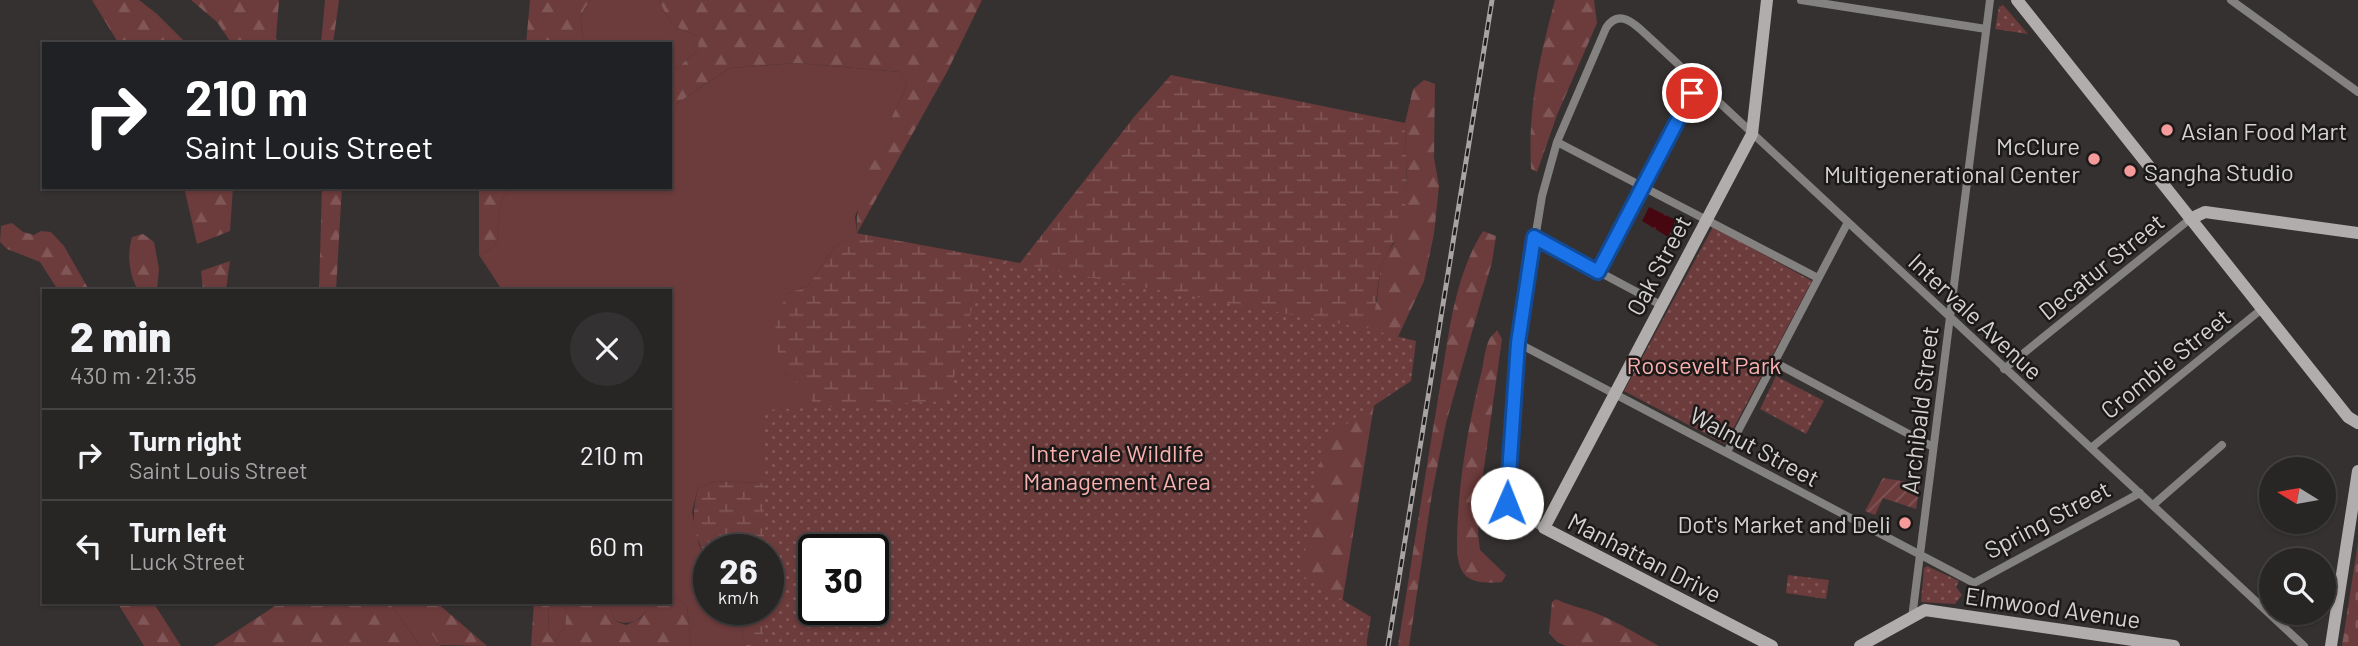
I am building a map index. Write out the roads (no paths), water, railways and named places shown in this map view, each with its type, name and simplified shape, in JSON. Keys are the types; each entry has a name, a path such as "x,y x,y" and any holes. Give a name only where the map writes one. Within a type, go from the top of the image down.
{"street":[{"path":"1752,134 1767,0"},
{"path":"1801,0 1986,29"},
{"name":"Archibald Street","path":"1912,618 1990,0"},
{"path":"2017,0 2348,417 2358,423"},
{"path":"2231,0 2358,92"},
{"name":"Intervale Avenue","path":"1621,18 1634,23 2304,646"},
{"name":"Manhattan Drive","path":"1621,18 1613,19 1606,28 1557,142 1544,188 1518,343 1506,499 1510,510 1772,646"},
{"path":"1598,272 1698,83"},
{"path":"2346,84 2358,83"},
{"name":"Oak Street","path":"1544,528 1752,134"},
{"path":"1557,142 1818,278"},
{"path":"2190,219 2205,212 2358,233"},
{"name":"Decatur Street","path":"2004,369 2190,219"},
{"path":"1727,452 1848,222"},
{"path":"1534,237 1661,305"},
{"name":"Crombie Street","path":"2091,448 2263,308"},
{"name":"Walnut Street","path":"1518,343 1974,583"},
{"path":"1774,362 1933,447"},
{"path":"2153,505 2222,445"},
{"path":"2331,646 2358,471"},
{"name":"Spring Street","path":"1974,583 2140,493"},
{"name":"Elmwood Avenue","path":"1912,618 1925,610 2174,646"},
{"path":"1860,646 1912,618"}],"water":[{"path":"1649,207 1676,220 1668,237 1642,221"}],"railway":[{"path":"1388,646 1492,0"}],"place":[{"name":"Asian Food Mart","path":"2167,130"},
{"name":"McClure Multigenerational Center","path":"2094,159"},
{"name":"Sangha Studio","path":"2130,171"},
{"name":"Dot's Market and Deli","path":"1905,523"}],"park label":[{"name":"Roosevelt Park","path":"1704,364"},
{"name":"Intervale Wildlife Management Area","path":"1117,466"}]}
